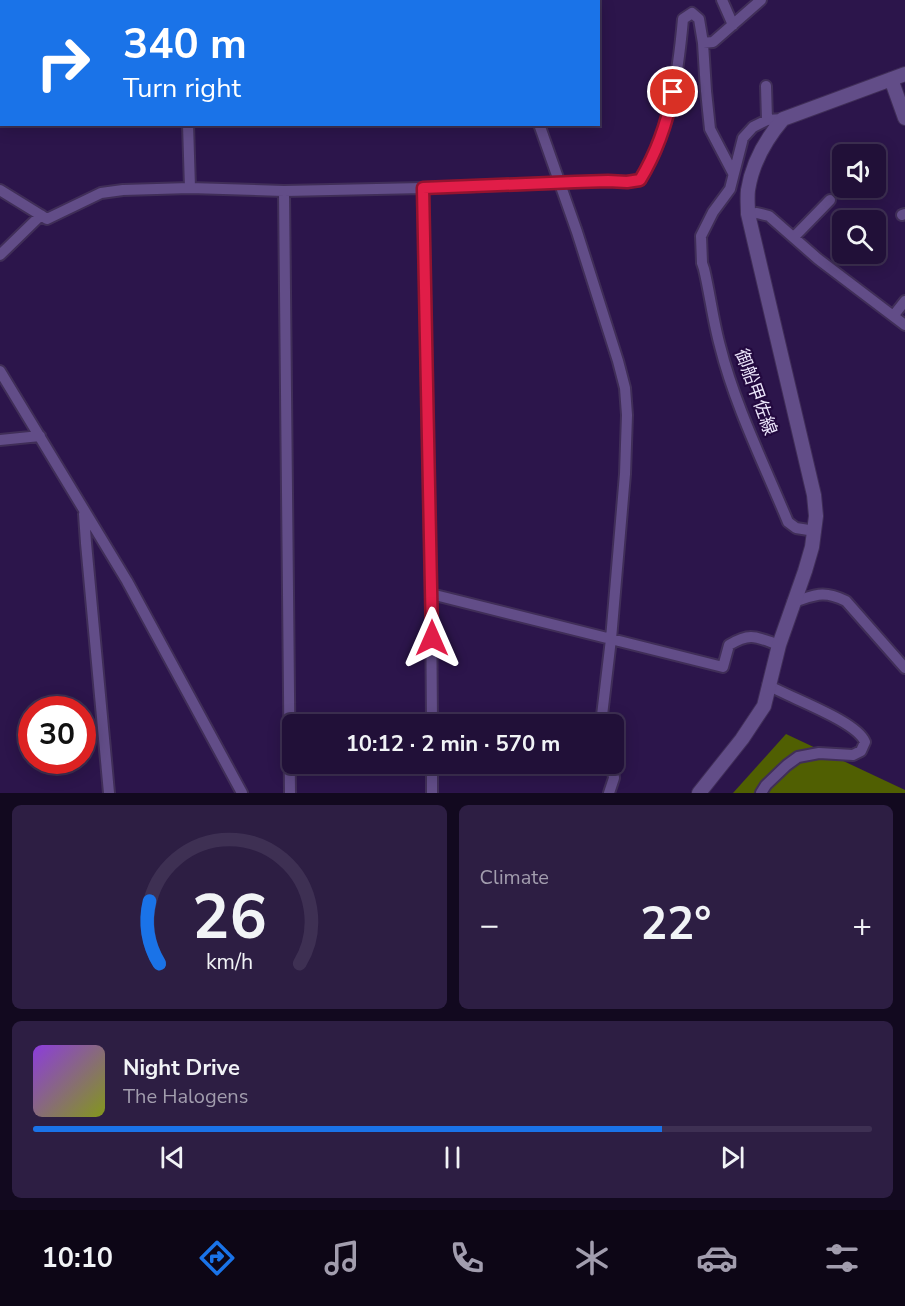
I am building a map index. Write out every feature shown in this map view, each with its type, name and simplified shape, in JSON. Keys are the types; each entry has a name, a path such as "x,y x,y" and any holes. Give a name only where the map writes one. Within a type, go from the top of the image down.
{"main road":[{"path":"699,793 742,739 764,706 779,645 805,572 815,531 814,495 748,214 748,191 753,170 771,133 783,119 905,74"},
{"path":"891,79 905,118"}],"street":[{"path":"722,0 733,25"},
{"path":"703,43 713,42 762,0"},
{"path":"0,190 47,219 100,193 123,190 190,188 284,191 640,180 657,148 669,114 681,46 683,19 692,14 699,19 703,43 710,129 734,171 752,175"},
{"path":"766,86 767,120 783,119"},
{"name":"御船甲佐線","path":"767,120 753,127 743,138 730,189 713,212 701,236 702,263 720,346 741,408 788,522 796,528 815,531"},
{"path":"188,126 190,188"},
{"path":"540,126 577,232 625,388 627,415 625,474 602,714"},
{"path":"423,188 432,714"},
{"path":"284,191 290,793"},
{"path":"794,237 830,200"},
{"path":"748,214 763,213 769,216 818,259 905,325"},
{"path":"0,255 41,215"},
{"path":"894,315 905,302"},
{"path":"0,371 127,581 242,793"},
{"path":"0,440 40,436"},
{"path":"84,511 109,793"},
{"path":"431,594 723,668 729,645 741,638 754,636 779,645"},
{"path":"794,602 820,594 846,601 905,668"},
{"path":"761,793 766,785 798,757 819,753 853,755 861,751 865,742 863,736 839,719 768,685"},
{"path":"432,774 432,793"},
{"path":"609,793 613,774"}],"green space":[{"path":"786,734 905,790 905,793 733,793"}],"route":[{"path":"432,638 423,188 640,180 657,148 669,114 673,92"}]}
